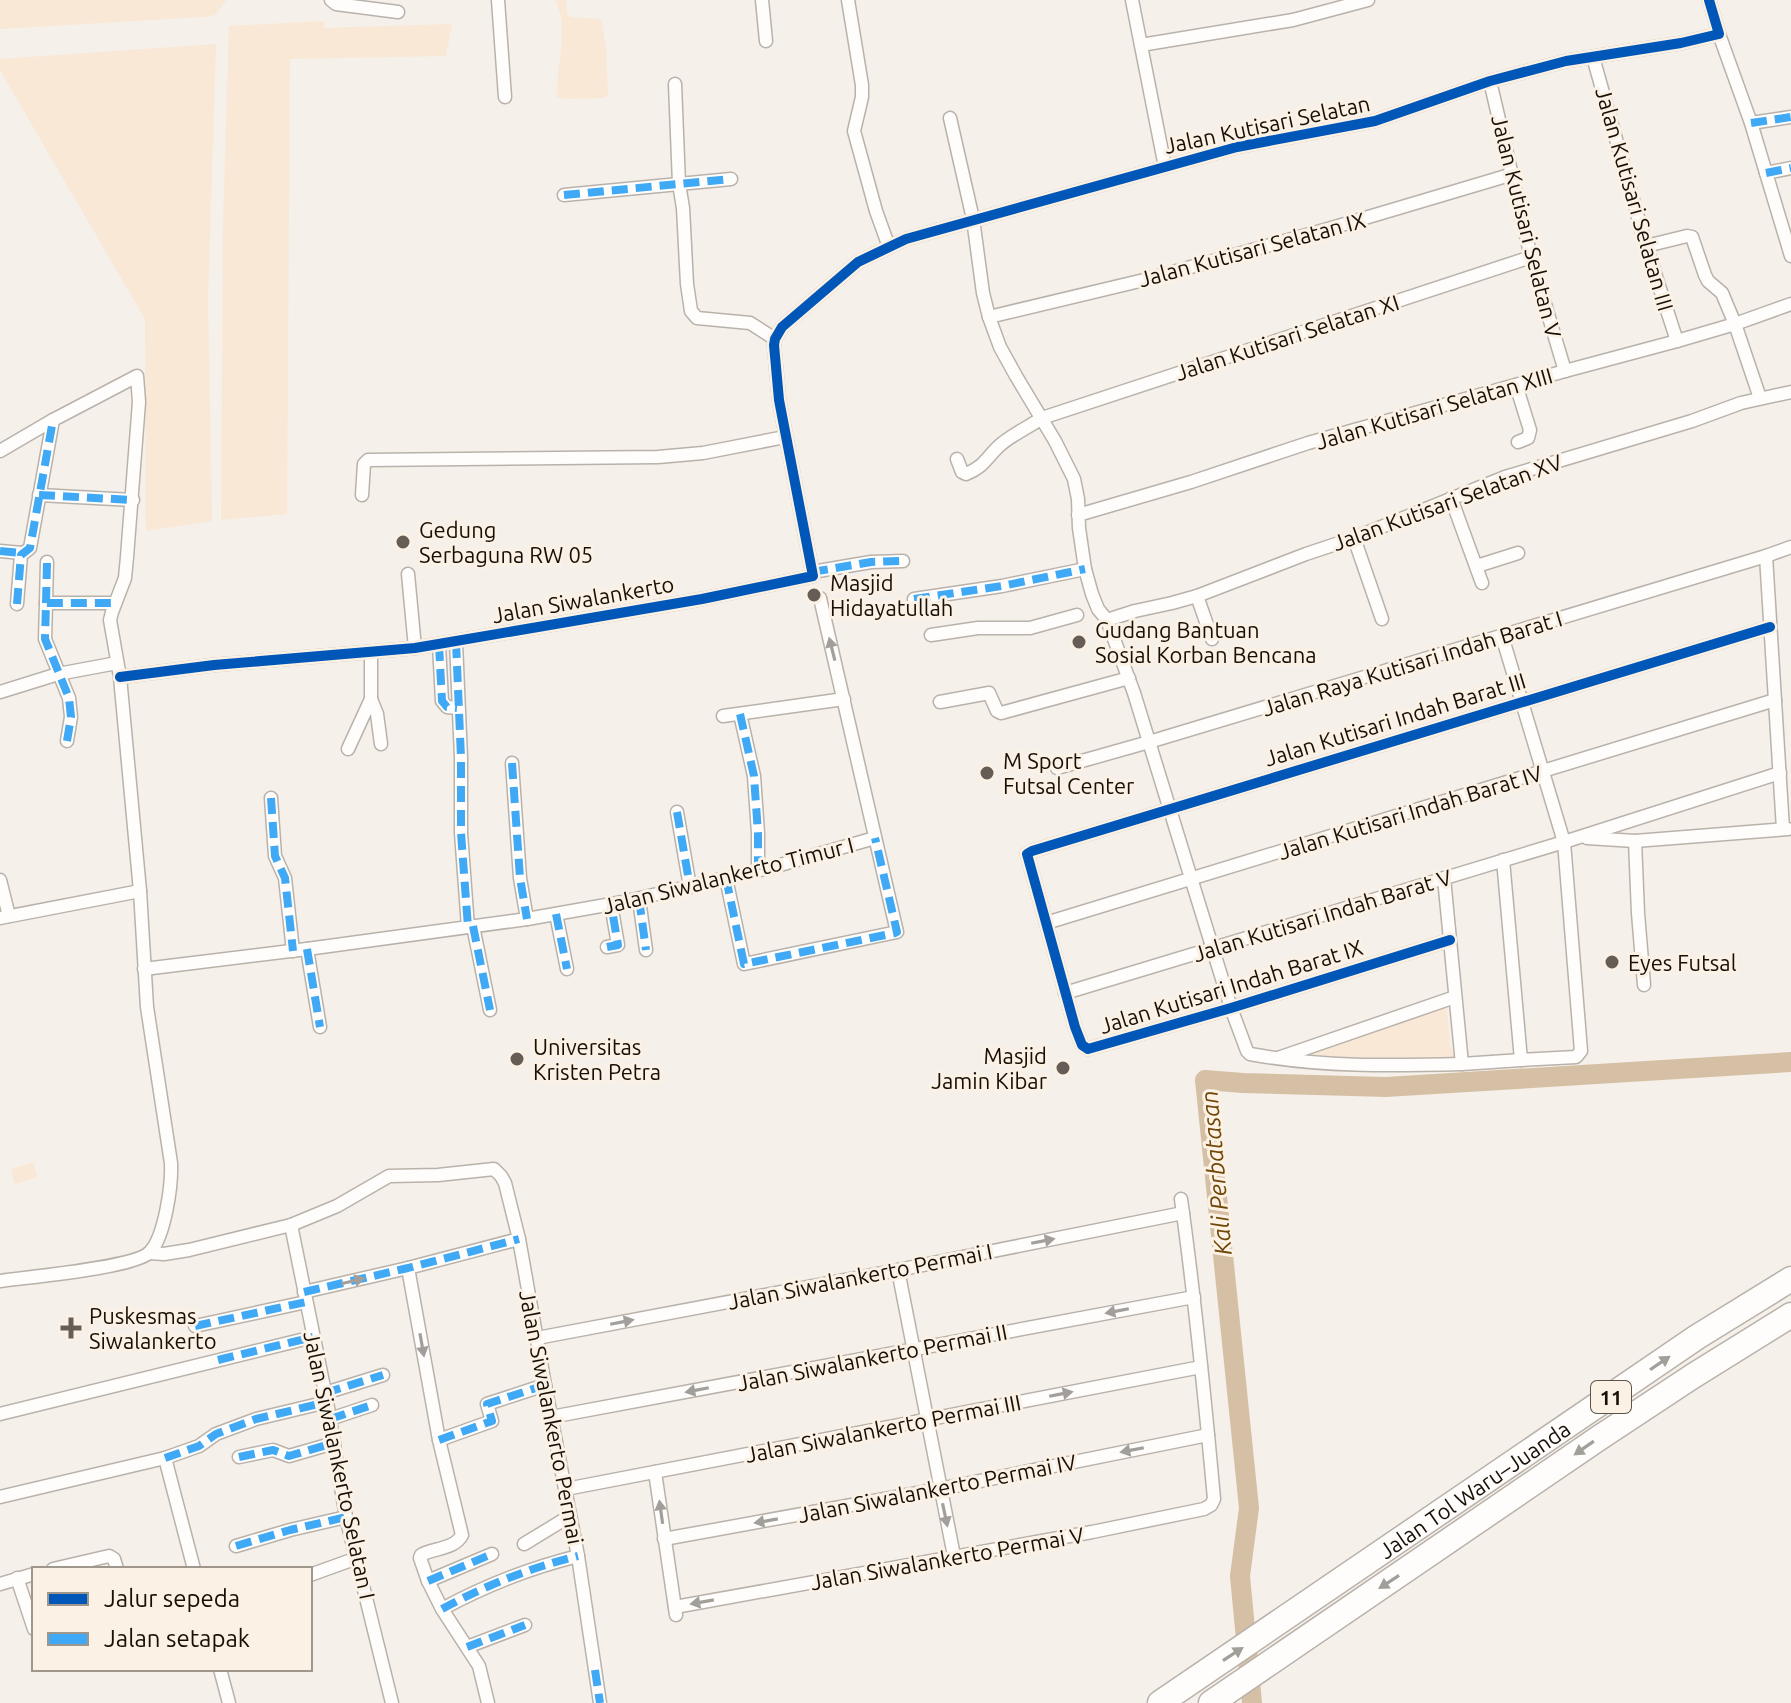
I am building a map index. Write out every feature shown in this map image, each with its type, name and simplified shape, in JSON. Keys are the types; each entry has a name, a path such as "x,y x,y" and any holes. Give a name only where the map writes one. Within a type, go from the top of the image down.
{"highway":[{"name":"Jalan Tol Waru–Juanda","path":"1160,1703 1697,1337 1791,1279"},
{"name":"Jalan Tol Waru–Juanda","path":"1211,1703 1622,1422 1791,1315"}],"street":[{"path":"331,0 336,4 398,12"},
{"path":"498,0 505,97"},
{"path":"762,0 766,41"},
{"path":"848,0 862,85 854,131 889,247"},
{"path":"1132,0 1165,167"},
{"path":"1141,45 1293,20 1368,0"},
{"path":"1709,0 1751,123 1791,256"},
{"name":"Jalan Kutisari Selatan","path":"775,339 782,327 858,262 906,239 1269,140 1375,121 1490,81 1566,61 1719,34"},
{"name":"Jalan Kutisari Selatan III","path":"1593,57 1646,246 1677,341"},
{"name":"Jalan Kutisari Selatan V","path":"1490,81 1531,257 1565,371"},
{"path":"675,84 679,184 687,284 693,314 702,319 750,323 775,339 785,437 812,574"},
{"path":"1751,123 1791,117"},
{"path":"950,118 973,219 989,317 1000,347 1074,479 1085,569 1098,609 1107,620 1129,678 1231,1008 1248,1053 1313,1064 1371,1066 1574,1057 1581,1051 1564,842 1502,636"},
{"path":"1766,173 1791,168"},
{"name":"Jalan Kutisari Selatan IX","path":"989,317 1144,280 1513,174"},
{"path":"564,195 731,179"},
{"path":"1646,246 1692,237 1708,281 1722,293 1760,398"},
{"name":"Jalan Kutisari Selatan XI","path":"957,459 962,472 970,473 983,465 999,446 1042,418 1531,257"},
{"name":"Jalan Kutisari Selatan XIII","path":"1078,515 1308,443 1677,341 1791,304"},
{"path":"0,451 137,376 139,402 125,578 110,620 120,677 140,891 147,1007 172,1177 159,1236 149,1253"},
{"path":"1516,385 1530,430 1528,438 1518,442"},
{"name":"Jalan Kutisari Selatan XV","path":"1107,620 1197,596 1559,459 1760,398 1791,392"},
{"path":"0,551 22,553 30,548 53,420"},
{"path":"362,495 364,464 368,460 658,457 703,453 785,437"},
{"path":"39,495 133,500"},
{"path":"1451,498 1482,583"},
{"path":"1354,538 1382,619"},
{"name":"Jalan Raya Kutisari Indah Barat I","path":"1057,768 1791,547"},
{"path":"17,604 22,553"},
{"path":"1477,566 1518,553"},
{"path":"1787,829 1780,773 1766,556 1791,558"},
{"name":"Jalan Siwalankerto","path":"120,677 214,665 439,645 731,593 871,562 903,561"},
{"path":"47,562 45,639 69,698 71,708 67,741"},
{"path":"914,599 1002,586 1085,569"},
{"path":"408,574 415,648"},
{"name":"Jalan Siwalankerto Timur I","path":"144,969 556,914 690,887 875,838 812,574"},
{"path":"1197,596 1212,639"},
{"path":"46,603 115,603"},
{"path":"931,635 978,628 1030,628 1098,609"},
{"name":"Jalan Kutisari Indah Barat III","path":"1032,851 1770,627"},
{"path":"456,642 461,842 470,926 490,1010"},
{"path":"439,645 442,701 447,707 457,708"},
{"path":"371,653 371,699 377,714 381,744"},
{"path":"0,692 58,674 117,663"},
{"path":"940,702 989,693 997,711 1001,713 1129,678"},
{"path":"348,749 371,699"},
{"path":"723,716 844,699"},
{"name":"Jalan Kutisari Indah Barat IV","path":"1046,923 1775,700"},
{"path":"740,714 754,776 758,870"},
{"path":"512,763 520,878 527,919"},
{"name":"Jalan Kutisari Indah Barat V","path":"1065,993 1564,842 1780,773"},
{"path":"271,798 275,856 286,883 320,1027"},
{"path":"677,812 690,887"},
{"name":"Jalan Kutisari Indah Barat V","path":"1579,837 1635,841 1787,829"},
{"path":"726,878 745,964 895,933 875,838"},
{"path":"1635,841 1644,985"},
{"name":"Jalan Kutisari Indah Barat IX","path":"1032,851 1027,858 1065,993 1079,1040 1088,1049 1450,940"},
{"path":"1503,860 1521,1060"},
{"path":"1444,878 1462,1064"},
{"path":"0,880 4,917 140,891"},
{"path":"639,899 646,950"},
{"path":"607,947 618,945 611,904"},
{"path":"556,914 567,969"},
{"path":"1275,1059 1455,997"},
{"name":"Jalan Siwalankerto Permai","path":"291,1225 337,1206 389,1176 494,1169 501,1176 519,1239 566,1489 600,1703"},
{"path":"1181,1199 1208,1435"},
{"name":"Jalan Siwalankerto Permai I","path":"537,1338 1183,1213"},
{"path":"0,1281 131,1261 149,1253 189,1250 291,1225"},
{"name":"Jalan Siwalankerto Selatan I","path":"291,1225 326,1397 346,1517 392,1703"},
{"path":"195,1326 519,1239"},
{"path":"408,1268 439,1440 462,1535 456,1543 420,1558 442,1609 479,1666 488,1703"},
{"path":"898,1270 954,1556"},
{"name":"Jalan Siwalankerto Permai II","path":"551,1417 1194,1297"},
{"path":"0,1414 313,1337"},
{"name":"Jalan Siwalankerto Permai III","path":"566,1489 1201,1367"},
{"path":"0,1497 165,1458 199,1446 216,1434 383,1375"},
{"path":"439,1440 492,1421 487,1404 545,1385"},
{"path":"330,1419 372,1405"},
{"name":"Jalan Siwalankerto Permai IV","path":"664,1539 940,1489 1208,1435"},
{"name":"Jalan Siwalankerto Permai V","path":"664,1539 675,1612 1204,1509 1214,1499 1208,1435"},
{"path":"239,1457 273,1450 289,1456 334,1443"},
{"path":"165,1458 193,1567"},
{"path":"655,1472 664,1539"},
{"path":"524,1544 570,1516"},
{"path":"236,1546 346,1517"},
{"path":"428,1581 492,1554"},
{"path":"62,1567 109,1556 114,1559 116,1567"},
{"path":"442,1609 486,1586 541,1565 578,1556"},
{"path":"312,1574 357,1558"},
{"path":"0,1584 32,1574"},
{"path":"17,1578 32,1623"},
{"path":"467,1647 525,1625"},
{"path":"221,1671 229,1703"}],"shaded area":[{"path":"0,0 226,0 215,15 203,17 0,29"},
{"path":"555,0 566,0 570,17 602,21 608,94 604,98 557,97 562,22"},
{"path":"324,21 324,28 452,24 446,56 290,59 287,514 221,520 223,226 229,26"},
{"path":"216,44 208,299 212,521 146,531 145,319 0,70 0,59"},
{"path":"1446,1002 1450,1045 1456,1058 1296,1057"},
{"path":"33,1162 37,1177 15,1184 11,1169"}],"waterway":[{"name":"Kali Perbatasan","path":"1252,1703 1240,1576 1249,1508 1205,1080 1386,1087 1791,1062"}],"marked path":[{"path":"1751,123 1791,117"},
{"path":"1766,173 1791,168"},
{"path":"564,195 731,179"},
{"path":"17,604 21,555 30,548 53,420"},
{"path":"39,495 133,500"},
{"path":"0,551 22,553"},
{"path":"812,572 871,562 903,561"},
{"path":"46,603 47,562"},
{"path":"914,599 1002,586 1085,569"},
{"path":"67,741 71,717 69,698 45,639 46,603 115,603"},
{"path":"456,642 461,833 468,927"},
{"path":"439,645 442,701 447,707 457,708"},
{"path":"740,714 754,776 758,870"},
{"path":"512,763 520,878 527,919"},
{"path":"271,798 275,856 285,878 293,951"},
{"path":"677,812 690,887"},
{"path":"726,878 744,964 895,933 875,838"},
{"path":"639,899 646,950"},
{"path":"607,947 618,945 611,904"},
{"path":"556,914 567,969"},
{"path":"473,926 490,1010"},
{"path":"307,949 320,1027"},
{"path":"304,1292 519,1239"},
{"path":"195,1326 306,1302"},
{"path":"218,1360 313,1337"},
{"path":"325,1393 383,1375"},
{"path":"439,1440 492,1421 487,1404 545,1385"},
{"path":"165,1458 256,1419 327,1402"},
{"path":"330,1419 372,1405"},
{"path":"239,1457 273,1450 289,1456 334,1443"},
{"path":"236,1546 346,1517"},
{"path":"428,1581 492,1554"},
{"path":"442,1609 508,1578 578,1556"},
{"path":"467,1647 525,1625"},
{"path":"595,1670 600,1703"}],"cycle path":[{"path":"120,677 214,665 415,648 702,599 813,576 779,400 774,345 782,327 858,262 906,239 1237,147 1375,121 1490,81 1566,61 1719,34 1709,0"},
{"path":"1450,940 1088,1049 1082,1045 1075,1027 1027,854 1770,627"}],"place":[{"name":"Gedung Serbaguna RW 05","path":"403,542"},
{"name":"Masjid Hidayatullah","path":"814,595"},
{"name":"Gudang Bantuan Sosial Korban Bencana","path":"1079,642"},
{"name":"M Sport Futsal Center","path":"987,773"},
{"name":"Eyes Futsal","path":"1612,962"},
{"name":"Universitas Kristen Petra","path":"517,1059"},
{"name":"Masjid Jamin Kibar","path":"1063,1068"},
{"name":"Puskesmas Siwalankerto","path":"71,1328"}]}
